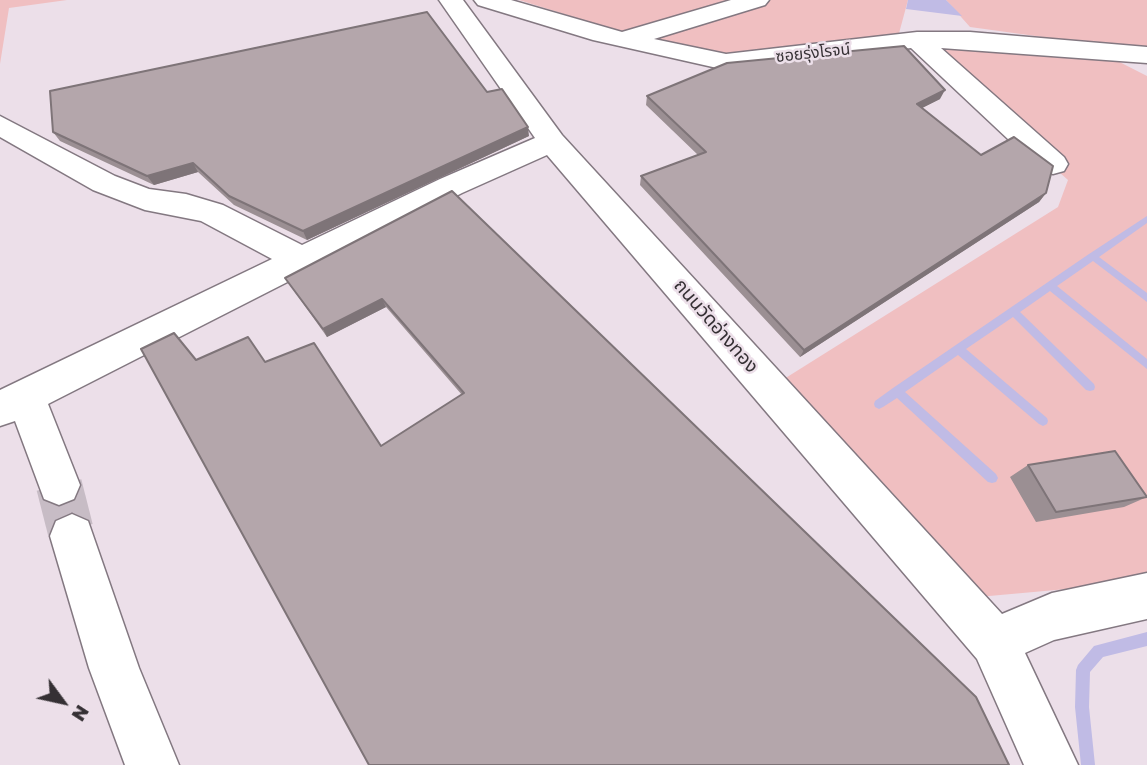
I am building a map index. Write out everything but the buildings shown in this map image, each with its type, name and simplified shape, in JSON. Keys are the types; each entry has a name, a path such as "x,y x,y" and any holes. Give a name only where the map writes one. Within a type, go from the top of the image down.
{"street":[{"name":"ถนนวัดอ่างทอง","path":"451,0 552,142 994,642 1051,765"},
{"name":"ซอยรุ่งโรจน์","path":"486,0 622,40 726,62 917,40 970,40 1147,55"},
{"path":"622,40 757,0"},
{"path":"917,40 1053,164"},
{"path":"0,125 104,184 145,199 186,205 212,213 302,260"},
{"path":"59,485 13,404 451,186 552,142"},
{"path":"72,536 114,668 152,765"},
{"path":"994,642 1052,617 1147,596"}],"shaded area":[{"path":"0,0 67,0 9,8 0,64"},
{"path":"519,0 908,0 898,37 717,56 625,33"},
{"path":"908,0 946,0 962,16 906,9"},
{"path":"946,0 1147,0 1147,50 1080,42 1147,76 1147,575 1089,587 978,597 784,379 1058,207 1068,180 924,52 912,48 1072,41 970,27"}],"waterway":[{"path":"1093,257 1147,219"},
{"path":"1013,311 1093,257"},
{"path":"1093,257 1147,298"},
{"path":"1050,286 1147,365"},
{"path":"897,391 1013,311"},
{"path":"1013,311 1090,387"},
{"path":"959,349 1043,421"},
{"path":"879,404 897,391"},
{"path":"897,391 992,478"},
{"path":"1088,765 1082,707 1083,670 1099,651 1147,639"}],"tunnel":[{"path":"59,485 72,536"}]}
